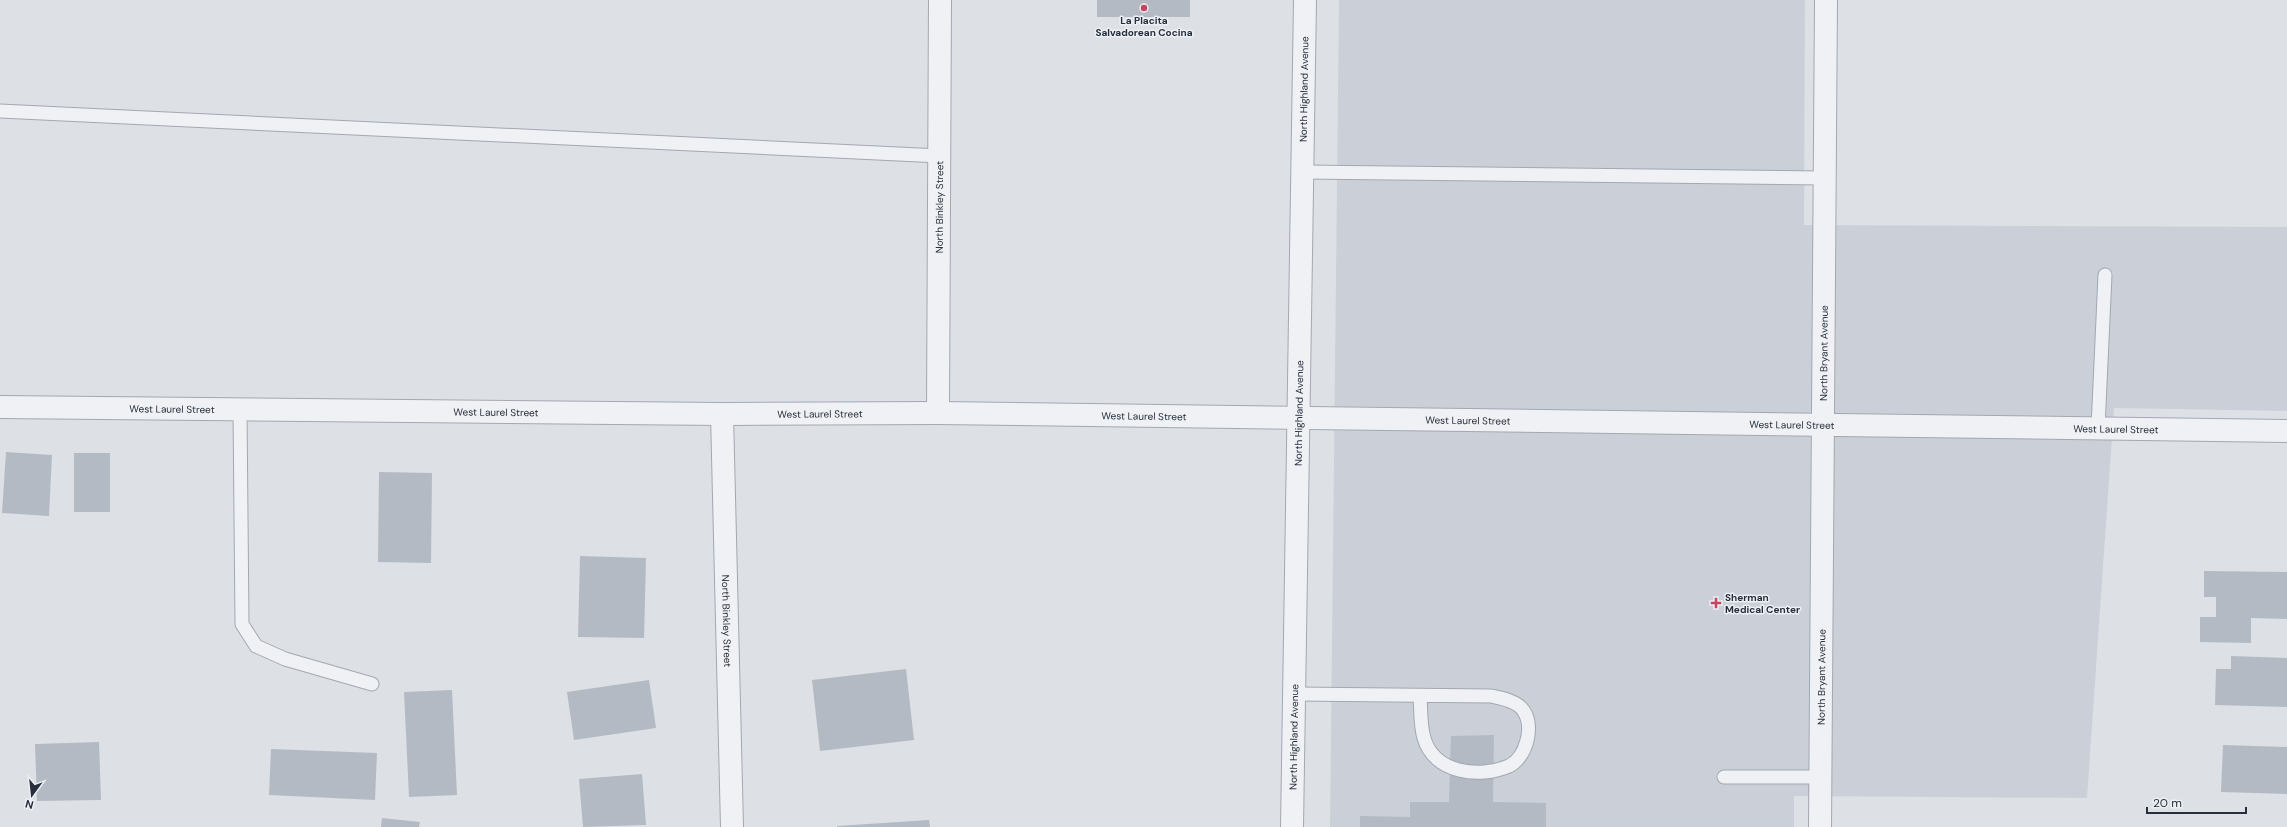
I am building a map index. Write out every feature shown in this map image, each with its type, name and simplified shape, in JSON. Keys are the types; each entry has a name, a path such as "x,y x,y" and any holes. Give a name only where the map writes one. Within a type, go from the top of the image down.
{"street":[{"name":"North Binkley Street","path":"938,413 940,0"},
{"name":"North Highland Avenue","path":"1292,827 1306,0"},
{"name":"North Bryant Avenue","path":"1820,827 1826,0"},
{"name":"West Laurel Street","path":"0,406 722,414 938,413 2287,431"},
{"name":"North Binkley Street","path":"722,414 732,827"}],"lane":[{"path":"0,111 940,156"},
{"path":"1303,172 1825,178"},
{"path":"2098,428 2105,275"},
{"path":"240,409 242,624 256,646 285,659 372,684"},
{"path":"1294,694 1491,696 1505,698 1523,710 1529,729 1525,749 1510,766 1480,772 1457,770 1443,765 1434,757 1424,738 1420,696"},
{"path":"1724,777 1820,776"}],"shaded area":[{"name":"Sherman Medical Center","path":"1339,0 1805,0 1804,225 2287,227 2287,411 2114,408 2087,798 1794,796 1794,827 1330,827"}],"building":[{"name":"La Placita Salvadorean Cocina","path":"1097,0 1190,0 1190,17 1097,17"},
{"path":"6,452 52,455 49,516 2,513"},
{"path":"74,453 110,453 110,512 74,512"},
{"path":"379,472 432,473 431,563 378,562"},
{"path":"580,556 646,558 644,638 578,637"},
{"path":"2204,571 2287,572 2287,619 2251,618 2251,643 2200,642 2200,617 2216,617 2216,597 2204,597"},
{"path":"2231,656 2287,658 2287,707 2215,705 2216,669 2231,669"},
{"path":"906,669 914,740 820,751 812,680"},
{"path":"649,680 656,728 574,740 567,692"},
{"path":"452,690 457,795 409,797 404,692"},
{"path":"1494,735 1493,802 1546,803 1546,827 1360,827 1360,816 1410,817 1410,802 1449,802 1451,736"},
{"path":"99,742 101,800 37,801 35,744"},
{"path":"2223,745 2287,747 2287,794 2221,792"},
{"path":"271,749 377,753 375,800 269,795"},
{"path":"642,774 646,825 583,827 579,779"},
{"path":"382,818 420,822 419,827 381,827"},
{"path":"929,820 930,827 837,827 837,826"}],"place":[{"name":"La Placita Salvadorean Cocina","path":"1144,8"},
{"name":"Sherman Medical Center","path":"1716,603"}]}
